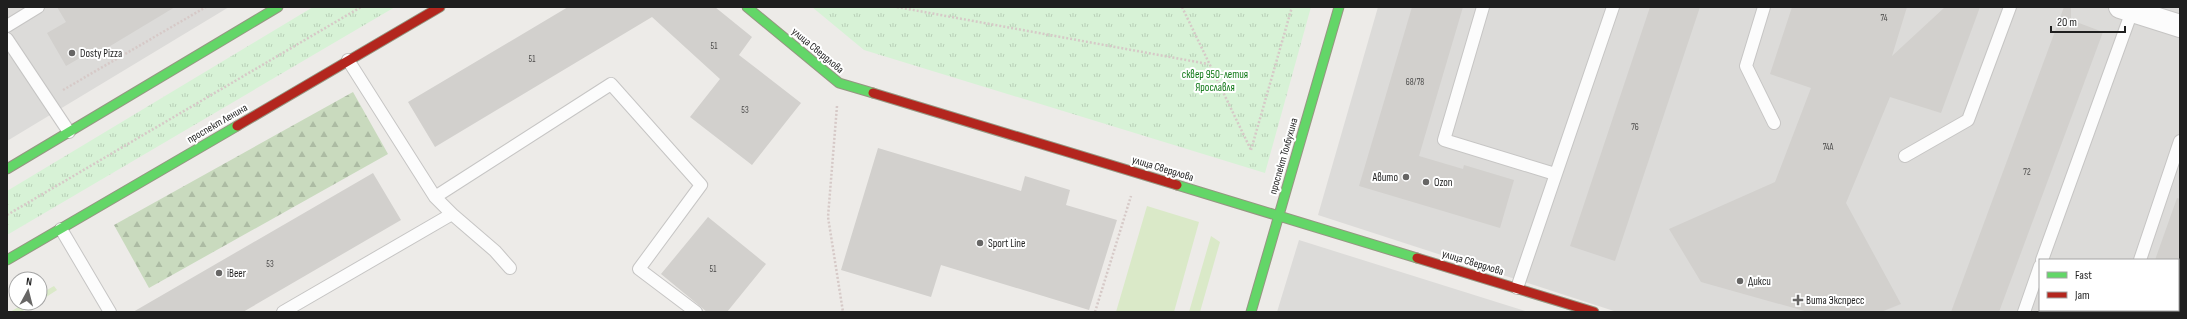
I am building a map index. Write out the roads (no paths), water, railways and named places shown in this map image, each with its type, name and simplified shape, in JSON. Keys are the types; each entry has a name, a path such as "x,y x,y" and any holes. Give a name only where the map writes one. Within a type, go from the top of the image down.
{"main road":[{"path":"7,169 278,7"},
{"name":"проспект Ленина","path":"7,260 440,7"},
{"name":"улица Свердлова","path":"747,7 839,83 1517,288 1576,309 1594,312"},
{"name":"проспект Толбухина","path":"1251,312 1339,7"}],"street":[{"path":"2126,9 2180,26"}],"lane":[{"path":"7,26 38,7"},
{"path":"1483,7 1444,140 1555,174"},
{"path":"1517,288 1613,7"},
{"path":"1764,7 1746,66 1774,123"},
{"path":"1905,156 1968,120 2010,7"},
{"path":"2042,259 2126,9"},
{"path":"7,39 69,132"},
{"path":"348,60 435,196 452,214 495,251 510,268"},
{"path":"435,196 611,84 701,185 639,269 696,312"},
{"path":"2140,259 2180,142"},
{"path":"283,312 452,214"},
{"path":"61,229 110,312"},
{"path":"2024,312 2039,269"}],"place":[{"name":"Dosty Pizza","path":"72,53"},
{"name":"Авито","path":"1406,177"},
{"name":"Ozon","path":"1426,182"},
{"name":"Sport Line","path":"980,243"},
{"name":"iBeer","path":"219,273"},
{"name":"Дикси","path":"1740,281"},
{"name":"Вита Экспресс","path":"1798,300"}],"park label":[{"name":"сквер 950-летия Ярославля","path":"1215,80"}]}
